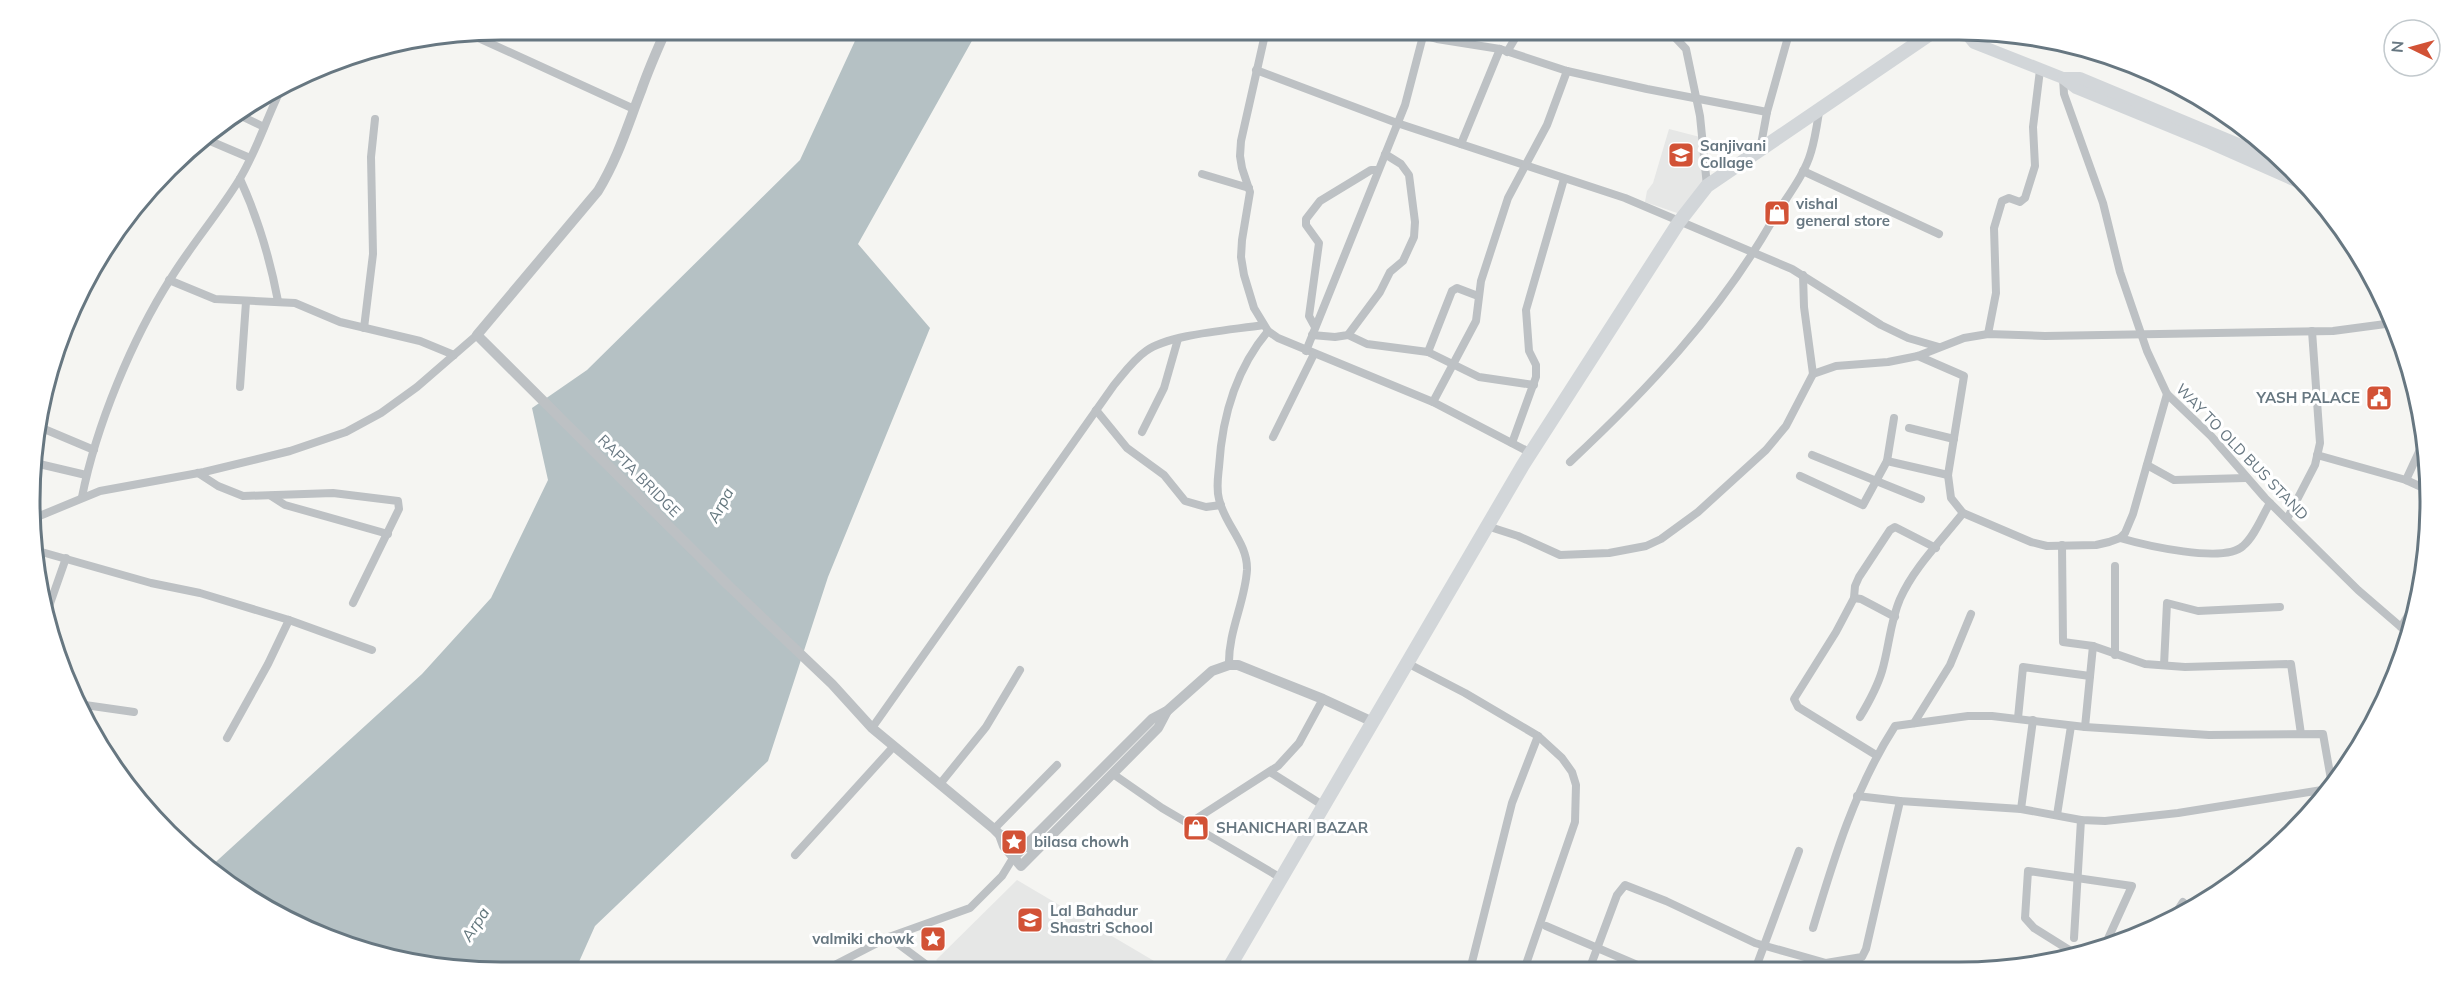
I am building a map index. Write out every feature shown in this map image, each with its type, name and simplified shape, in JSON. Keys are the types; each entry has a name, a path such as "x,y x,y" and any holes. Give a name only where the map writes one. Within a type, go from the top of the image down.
{"main road":[{"path":"1232,962 1531,453 1679,222 1707,186 1922,40"},
{"path":"1972,40 2063,78 2076,88 2271,164"}],"street":[{"path":"491,40 634,109"},
{"path":"40,515 100,491 198,473 290,451 346,432 381,412 417,387 477,335 598,191 613,166 662,40"},
{"path":"1264,40 1240,156 1249,188 1250,203 1242,240 1241,257 1254,308 1266,328 1278,339 1432,402 1531,453"},
{"path":"1272,437 1310,352 1314,331 1411,88 1422,40"},
{"path":"1446,40 1503,50 1567,71 1767,112"},
{"path":"1461,144 1503,50 1512,40"},
{"path":"1677,40 1686,49 1696,98 1707,186"},
{"path":"1760,150 1767,112 1787,40"},
{"path":"1988,334 1996,293 1994,228 2002,201 2009,198 2020,202 2025,198 2035,166 2033,128 2040,69"},
{"path":"1256,70 1397,123 1625,198 1755,252 1803,275 1881,325 1908,338 1939,347"},
{"path":"1432,402 1476,321 1481,281 1508,198 1547,125 1567,71"},
{"name":"WAY TO OLD BUS STAND","path":"2063,78 2064,94 2103,203 2120,272 2141,334 2167,394 2211,436 2270,503 2358,590 2401,627"},
{"path":"82,497 94,450 122,370 169,280 240,179 278,99"},
{"path":"1570,462 1630,406 1696,333 1755,252 1803,171 1811,152 1819,112"},
{"path":"245,118 264,127"},
{"path":"364,328 373,254 371,167 375,119"},
{"path":"213,142 250,158"},
{"path":"1348,335 1380,292 1390,272 1403,261 1414,237 1415,222 1409,175 1401,164 1385,154"},
{"path":"1314,331 1309,316 1319,243 1306,225 1306,219 1327,196 1371,170 1378,170"},
{"path":"1803,171 1939,234"},
{"path":"1202,174 1249,188"},
{"path":"240,179 257,221 272,269 278,301"},
{"path":"1512,443 1534,385 1536,370 1529,351 1527,310 1564,179"},
{"path":"1487,526 1518,536 1560,555 1609,553 1646,546 1660,539 1698,512 1766,450 1786,426 1813,374 1804,307 1803,275"},
{"path":"169,280 205,297 246,302 295,303 340,322 420,341 454,355"},
{"path":"1428,352 1452,291 1457,288 1478,296"},
{"path":"240,387 246,302"},
{"path":"1813,374 1836,366 1888,362 1918,356 1964,338 1988,334 2045,336 2333,331 2384,324"},
{"path":"872,728 1130,365 1146,351 1162,342 1266,328"},
{"path":"1228,665 1230,641 1247,571 1242,546 1221,505 1217,485 1220,457 1231,397 1266,328"},
{"path":"1314,331 1335,337 1348,335 1367,344 1428,352 1479,377 1534,385"},
{"path":"2287,519 2304,487 2320,443 2312,331"},
{"name":"RAPTA BRIDGE","path":"477,335 728,585 832,684 872,728 997,832"},
{"path":"1142,432 1167,381 1178,339"},
{"path":"1918,356 1964,376 1948,475 1951,498 1963,513 2031,542 2047,546 2096,545 2120,538 2146,545 2202,553 2231,552 2248,541 2270,503"},
{"path":"2120,538 2128,527 2167,394"},
{"path":"1096,410 1127,448 1164,476 1185,501 1206,507 1221,505"},
{"path":"1800,476 1863,505 1887,461 1894,418"},
{"path":"1909,428 1954,439"},
{"path":"46,430 94,450"},
{"path":"2317,454 2406,480 2419,486"},
{"path":"1812,455 1921,499"},
{"path":"2406,480 2417,455"},
{"path":"1887,461 1948,475"},
{"path":"42,465 87,475"},
{"path":"2147,465 2174,480 2246,478"},
{"path":"198,473 231,492 254,497 333,494 395,500 400,505 353,603"},
{"path":"271,496 285,505 388,534"},
{"path":"1860,717 1883,670 1900,600 1912,577 1963,513"},
{"path":"1876,755 1794,703 1797,693 1836,632 1854,598 1855,586 1859,578 1890,530 1895,527 1936,548"},
{"path":"2062,545 2063,642 2093,646 2145,664 2291,664 2301,734"},
{"path":"43,552 131,578 200,592 289,620 372,650"},
{"path":"51,600 66,558"},
{"path":"2115,566 2115,655"},
{"path":"1854,598 1861,599 1895,617"},
{"path":"2164,665 2168,603 2198,611 2280,607"},
{"path":"1914,723 1950,665 1971,614"},
{"path":"227,738 268,664 289,620"},
{"path":"2401,627 2403,623"},
{"path":"2085,727 2093,646"},
{"path":"1407,663 1465,693 1538,736 1562,758 1572,772 1576,784 1575,822 1527,962"},
{"path":"1002,876 1021,866 1030,849 1152,719 1167,711 1212,670 1228,665 1238,665 1323,699 1372,722"},
{"path":"2018,718 2023,667 2090,676"},
{"path":"940,784 986,727 1020,670"},
{"path":"1188,824 1278,766 1294,749 1323,699"},
{"path":"88,705 134,712"},
{"path":"840,962 889,937 970,908 1002,876 1013,858 1030,849 1113,774 1158,728 1167,711"},
{"path":"1813,928 1830,871 1857,796 1876,755 1895,726 1968,716 2018,718 2072,726 2209,735 2323,734 2330,774"},
{"path":"2021,809 2033,720"},
{"path":"2057,815 2072,726"},
{"path":"1472,962 1512,803 1538,736"},
{"path":"795,855 894,746"},
{"path":"997,832 1057,765"},
{"path":"1270,772 1324,806"},
{"path":"1113,774 1188,824 1281,878"},
{"path":"1857,796 2021,809 2081,820 2105,821 2313,796"},
{"path":"1846,962 1864,955 1900,801"},
{"path":"2074,938 2081,820"},
{"path":"997,832 1015,837 1030,849"},
{"path":"997,832 1004,846 1021,866"},
{"path":"1758,962 1799,851"},
{"path":"2069,949 2034,928 2025,918 2028,871 2132,886 2109,937"},
{"path":"1592,962 1617,895 1625,885 1765,946 1822,962"},
{"path":"1546,926 1632,962"},
{"path":"889,937 923,962"}],"shaded area":[{"name":"Sanjivani Collage","path":"1669,129 1700,137 1710,175 1680,214 1645,202"},
{"name":"Lal Bahadur Shastri School","path":"1017,880 1156,962 938,962 936,960"}],"water":[{"name":"Arpa","path":"855,40 972,40 858,244 930,328 828,577 768,761 595,926 579,962 471,962 441,959 382,947 353,938 298,915 245,885 221,867 215,862 422,674 491,598 548,480 532,408 587,370 800,160"}],"place":[{"name":"Sanjivani Collage","path":"1681,155"},
{"name":"vishal general store","path":"1777,213"},
{"name":"YASH PALACE","path":"2379,398"},
{"name":"SHANICHARI BAZAR","path":"1196,828"},
{"name":"bilasa chowh","path":"1014,842"},
{"name":"Lal Bahadur Shastri School","path":"1030,920"},
{"name":"valmiki chowk","path":"933,939"}]}
